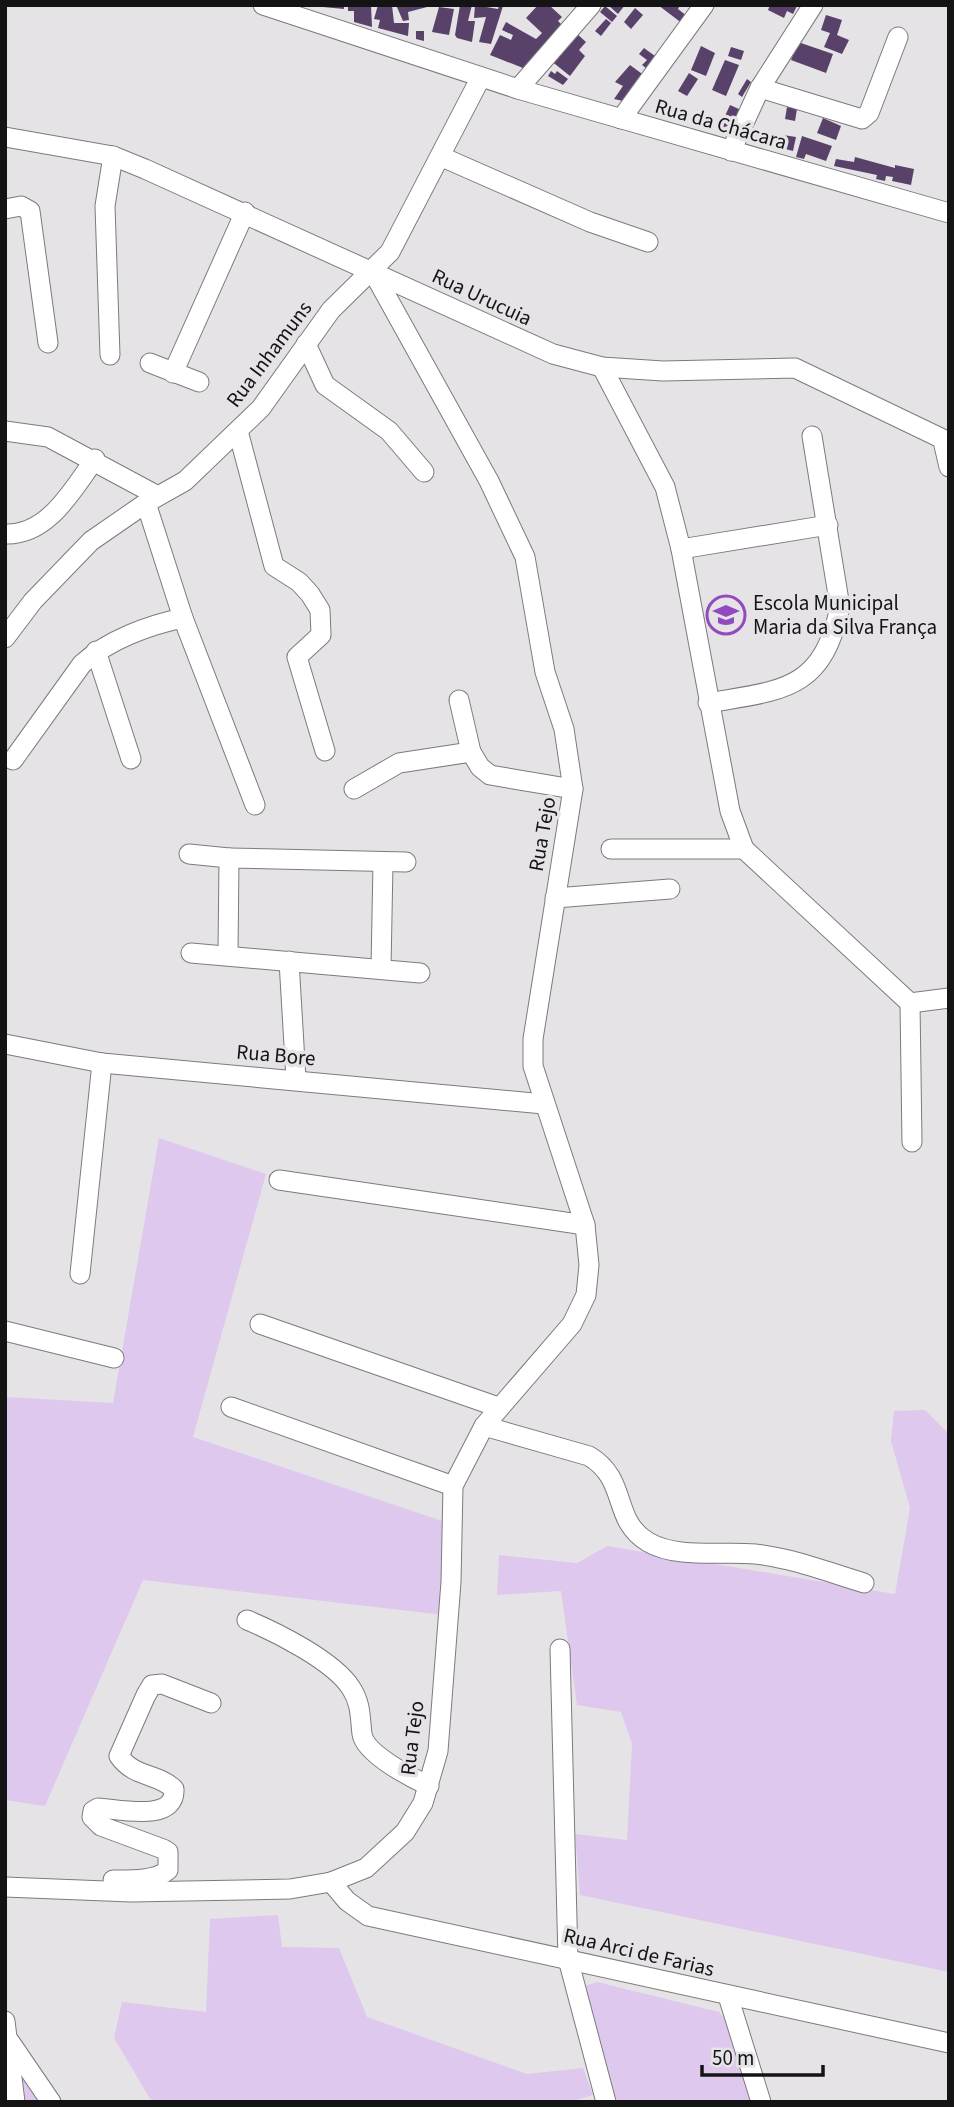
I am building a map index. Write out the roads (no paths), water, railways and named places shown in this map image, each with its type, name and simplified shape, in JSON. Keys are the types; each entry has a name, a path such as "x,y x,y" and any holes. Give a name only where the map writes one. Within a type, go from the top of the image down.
{"street":[{"name":"Rua da Chácara","path":"263,5 519,89 949,213"},
{"path":"519,89 591,5"},
{"path":"621,119 705,5"},
{"path":"731,151 760,88 813,5"},
{"path":"760,88 862,119 869,113 898,37"},
{"name":"Rua Inhamuns","path":"5,638 33,601 91,541 152,499 185,481 261,408 331,310 373,272 390,252 442,157 481,77"},
{"name":"Rua Urucuia","path":"5,137 113,156 245,212 553,354 602,367 663,371 795,368 946,442"},
{"path":"110,355 104,206 113,156"},
{"path":"442,157 590,222 648,242"},
{"path":"5,209 22,206 30,211 48,343"},
{"path":"173,373 245,212"},
{"name":"Rua Tejo","path":"5,1887 239,1892 331,1882 366,1868 385,1854 405,1832 429,1786 438,1751 451,1582 453,1486 484,1426 577,1315 586,1295 588,1275 585,1225 533,1066 533,1039 573,789 564,729 545,672 525,557 489,481 373,272"},
{"path":"306,344 325,385 389,431 424,472"},
{"path":"150,363 199,382"},
{"path":"602,367 665,487 681,549 730,811 744,849 910,1003 912,1142"},
{"path":"5,430 36,433 95,459 152,499 183,618 255,804"},
{"path":"237,431 274,566 299,582 320,610 321,635 297,657 325,751"},
{"path":"708,703 785,689 804,677 821,658 836,627 840,607 812,436"},
{"path":"946,442 949,467"},
{"path":"5,534 31,530 47,519 95,459"},
{"path":"681,549 828,525"},
{"path":"13,760 82,664 96,652 162,623 183,618"},
{"path":"96,652 131,759"},
{"path":"459,701 471,752 480,767 490,775 573,789"},
{"path":"354,789 399,763 471,752"},
{"path":"611,849 744,849"},
{"path":"189,853 229,858 406,862"},
{"path":"228,954 229,858"},
{"path":"380,968 383,863"},
{"path":"555,898 670,888"},
{"path":"191,953 228,954 420,974"},
{"path":"289,961 296,1079"},
{"path":"910,1003 949,998"},
{"name":"Rua Bore","path":"5,1044 102,1063 544,1104"},
{"path":"80,1274 102,1063"},
{"path":"279,1180 585,1225"},
{"path":"260,1324 498,1407"},
{"path":"5,1331 114,1357"},
{"path":"231,1407 453,1486"},
{"path":"484,1426 589,1457 604,1465 613,1477 625,1516 638,1534 650,1543 669,1550 756,1554 788,1560 864,1583"},
{"path":"247,1620 265,1628 333,1670 349,1685 359,1704 362,1737 366,1744 382,1758 429,1786"},
{"path":"560,1649 568,1959 606,2102"},
{"path":"71,1890 75,1883 136,1880 164,1874 168,1870 168,1852 101,1826 92,1817 93,1811 98,1808 152,1811 166,1808 173,1801 174,1789 167,1782 138,1774 119,1756 152,1685 162,1684 211,1703"},
{"name":"Rua Arci de Farias","path":"331,1882 347,1901 368,1916 949,2043"},
{"path":"728,1996 761,2102"},
{"path":"5,2021 15,2102"},
{"path":"9,2042 51,2102"}],"place":[{"name":"Escola Municipal Maria da Silva França","path":"726,615"}]}
